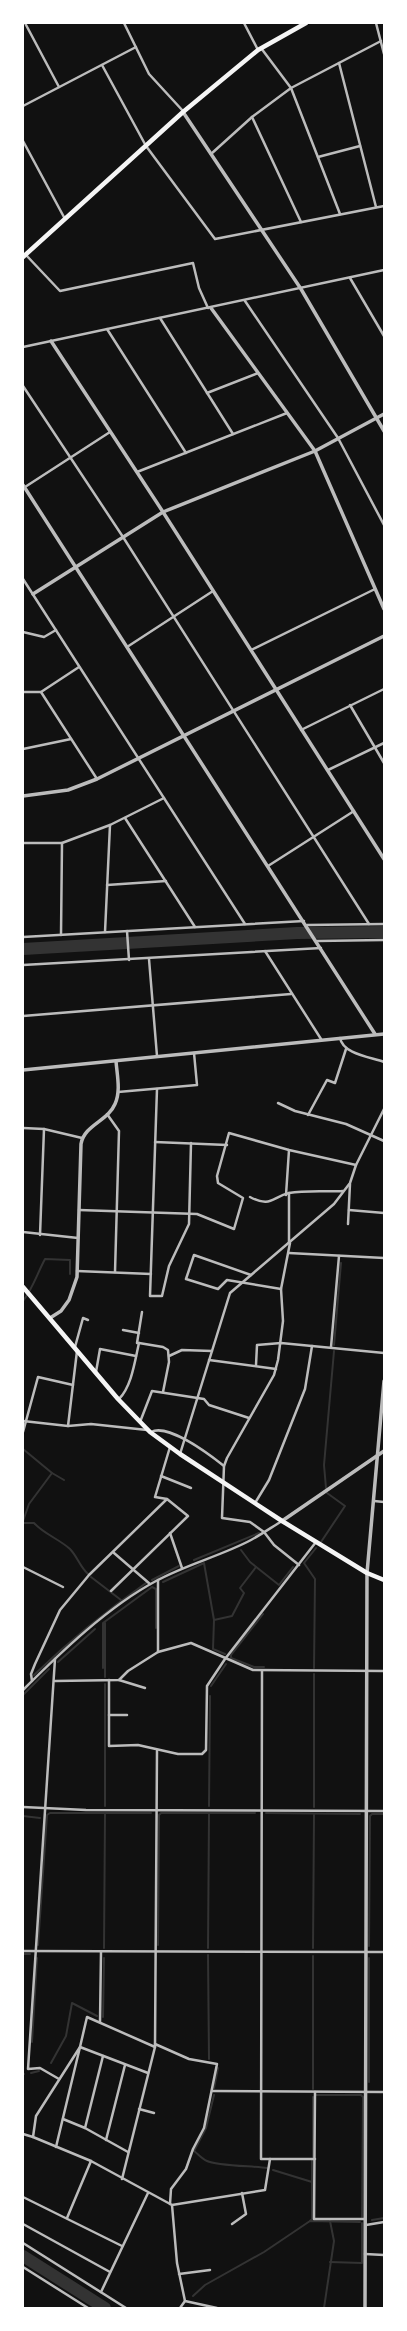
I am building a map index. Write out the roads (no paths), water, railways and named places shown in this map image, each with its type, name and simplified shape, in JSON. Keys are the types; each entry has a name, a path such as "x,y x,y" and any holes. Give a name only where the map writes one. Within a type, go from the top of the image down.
{"main road":[{"path":"24,256 183,112 259,49 306,23"},
{"path":"23,1287 118,1399 149,1431 180,1454 282,1521 367,1573 384,1580"}],"street":[{"path":"25,23 59,87"},
{"path":"124,23 149,74 183,112 301,289 384,431"},
{"path":"244,23 259,49 291,88 340,214"},
{"path":"376,23 384,54"},
{"path":"211,154 252,117 291,88 381,42"},
{"path":"23,106 136,47"},
{"path":"339,63 376,207"},
{"path":"102,65 146,146 215,239 384,206"},
{"path":"252,117 301,222"},
{"path":"23,141 65,219"},
{"path":"318,157 360,146"},
{"path":"24,256 60,291 194,264 199,288 210,308 315,451 384,609"},
{"path":"23,347 245,301 384,270"},
{"path":"350,278 384,336"},
{"path":"245,301 338,438 384,525"},
{"path":"160,318 233,434"},
{"path":"107,330 186,453"},
{"path":"51,341 163,512 384,859"},
{"path":"208,393 258,373"},
{"path":"23,386 123,537 172,618 314,837 368,924"},
{"path":"137,472 288,413"},
{"path":"33,594 163,512 315,451 384,414"},
{"path":"110,432 24,486 322,948 375,1034"},
{"path":"23,579 245,924"},
{"path":"251,650 375,588"},
{"path":"127,647 213,591"},
{"path":"23,632 44,638 56,630"},
{"path":"23,796 68,790 97,779 384,636"},
{"path":"23,692 41,692 79,667"},
{"path":"302,730 384,689"},
{"path":"41,692 97,779"},
{"path":"350,705 384,763"},
{"path":"23,749 71,739"},
{"path":"328,770 384,743"},
{"path":"23,843 62,842 110,825 164,798"},
{"path":"268,866 354,811"},
{"path":"125,818 196,927"},
{"path":"105,932 110,825"},
{"path":"61,935 62,842"},
{"path":"107,885 166,881"},
{"path":"23,937 304,921"},
{"path":"307,925 384,924"},
{"path":"128,932 129,960"},
{"path":"317,941 384,940"},
{"path":"23,965 322,948"},
{"path":"265,951 321,1039"},
{"path":"149,959 157,1056"},
{"path":"23,1016 291,994"},
{"path":"23,1070 340,1037 384,1034"},
{"path":"340,1037 341,1044 346,1049 384,1062"},
{"path":"308,1115 327,1080 335,1083 346,1049"},
{"path":"118,1092 197,1085 194,1053"},
{"path":"50,1318 61,1311 69,1300 77,1271 82,1138 115,1106 118,1092 116,1061"},
{"path":"157,1089 150,1296 162,1296 169,1266 189,1224 191,1143"},
{"path":"278,1103 308,1115 346,1124 384,1141"},
{"path":"348,1224 350,1184 356,1165 384,1109"},
{"path":"107,1114 119,1131 115,1272"},
{"path":"23,1128 44,1129 82,1138"},
{"path":"40,1235 44,1129"},
{"path":"79,1210 198,1214 234,1229 243,1198 218,1183 217,1176 229,1133 289,1150 356,1165"},
{"path":"155,1142 227,1144"},
{"path":"289,1150 288,1194 290,1243 281,1290 283,1321 281,1344 276,1369 224,1466 222,1518 250,1522 264,1532 274,1545 299,1565"},
{"path":"180,1454 230,1293 334,1204 350,1184"},
{"path":"250,1197 256,1200 269,1201 288,1194 344,1191"},
{"path":"349,1210 384,1213"},
{"path":"23,1232 78,1238"},
{"path":"289,1253 384,1258"},
{"path":"251,1275 194,1255 186,1279 218,1289 227,1280 281,1290"},
{"path":"331,1348 339,1256"},
{"path":"77,1271 151,1274"},
{"path":"118,1399 128,1383 136,1356 139,1343 137,1343 142,1312"},
{"path":"68,1426 76,1349 83,1318 88,1320"},
{"path":"123,1330 139,1333"},
{"path":"139,1343 162,1347 168,1350 169,1356 163,1392"},
{"path":"256,1364 257,1345 281,1344 384,1353"},
{"path":"255,1503 269,1480 305,1389 312,1346"},
{"path":"96,1373 100,1349 136,1356"},
{"path":"169,1356 182,1350 212,1351"},
{"path":"209,1360 256,1364 276,1369"},
{"path":"23,1432 38,1377 73,1385"},
{"path":"365,2308 367,1573 384,1381"},
{"path":"140,1423 152,1391 198,1397 204,1399 209,1404 249,1418"},
{"path":"25,1422 68,1426 91,1424 161,1431 185,1439 224,1466"},
{"path":"111,1591 188,1516 167,1499 155,1497 170,1447"},
{"path":"23,1690 55,1659 104,1617 150,1584 182,1568 251,1540 282,1521 384,1451"},
{"path":"162,1476 191,1488"},
{"path":"32,1681 31,1674 60,1610 90,1575 114,1553 167,1499"},
{"path":"374,1501 384,1502"},
{"path":"170,1533 182,1568"},
{"path":"109,1680 109,1746 138,1745 157,1751 178,1754 202,1754 206,1750 206,1686 225,1658 316,1542"},
{"path":"114,1553 150,1584"},
{"path":"23,1567 63,1587"},
{"path":"158,1580 158,1652"},
{"path":"119,1680 128,1671 158,1652 191,1643 253,1670 384,1671"},
{"path":"55,1659 55,1681 35,1951 28,2069 40,2068 59,2079"},
{"path":"262,1670 261,2159 315,2159"},
{"path":"55,1681 119,1680 145,1688"},
{"path":"109,1715 127,1715"},
{"path":"122,2179 155,2045 157,1751"},
{"path":"23,1807 45,1809 157,1811 384,1811"},
{"path":"23,1951 384,1952"},
{"path":"100,2022 101,1952"},
{"path":"56,2147 87,2017 189,2059 217,2064 204,2128 193,2149 186,2170 171,2189 171,2204 178,2274 185,2301"},
{"path":"80,2047 148,2073"},
{"path":"33,2137 36,2116 80,2047"},
{"path":"85,2128 103,2056"},
{"path":"106,2140 125,2064"},
{"path":"212,2091 384,2092"},
{"path":"315,2092 314,2219 366,2219"},
{"path":"139,2109 154,2113"},
{"path":"63,2119 85,2128 128,2152"},
{"path":"23,2134 91,2161 148,2193 171,2204 265,2190 270,2159"},
{"path":"67,2218 91,2161"},
{"path":"100,2292 148,2193"},
{"path":"232,2224 246,2214 242,2193"},
{"path":"23,2197 122,2246"},
{"path":"366,2225 384,2222"},
{"path":"23,2224 110,2272"},
{"path":"23,2243 126,2308"},
{"path":"365,2254 384,2255"},
{"path":"23,2267 88,2308"},
{"path":"178,2274 210,2270"},
{"path":"180,2308 185,2301"},
{"path":"185,2301 217,2308"}],"waterway":[{"path":"23,949 297,933 384,932"},
{"path":"23,1301 45,1259 70,1260 70,1274"},
{"path":"334,1345 341,1263"},
{"path":"326,1488 324,1465 334,1351"},
{"path":"23,1449 52,1473 64,1480"},
{"path":"23,1521 29,1504 52,1473"},
{"path":"321,1542 345,1506 327,1493"},
{"path":"23,1523 34,1523 42,1530 66,1545 88,1574"},
{"path":"194,1560 259,1533"},
{"path":"314,1668 315,1579 304,1563 316,1548"},
{"path":"241,1550 250,1562 279,1585 293,1567"},
{"path":"163,1582 204,1563 214,1620 213,1649 225,1654"},
{"path":"152,1580 179,1566"},
{"path":"214,1620 232,1616 244,1593 240,1588 256,1567"},
{"path":"91,1577 121,1600"},
{"path":"34,1675 88,1627 146,1583"},
{"path":"103,1668 103,1623 152,1587 156,1589 156,1628"},
{"path":"263,1614 231,1655 231,1658 254,1667 264,1667"},
{"path":"105,1623 105,1677"},
{"path":"58,1662 95,1629"},
{"path":"211,1686 226,1664"},
{"path":"23,1695 49,1669"},
{"path":"314,1674 314,1807"},
{"path":"105,1684 105,1806"},
{"path":"209,1806 210,1696"},
{"path":"38,1945 47,1815 50,1813 151,1813"},
{"path":"158,1945 159,1815 161,1813 255,1813"},
{"path":"266,1813 360,1814"},
{"path":"104,1948 105,1814"},
{"path":"208,1948 209,1814"},
{"path":"369,1946 370,1816 372,1814 384,1814"},
{"path":"313,1948 314,1815"},
{"path":"23,1816 40,1818"},
{"path":"23,1954 30,1954"},
{"path":"208,1955 209,2059"},
{"path":"313,1956 313,2089"},
{"path":"32,2042 37,1958"},
{"path":"103,2017 104,1958"},
{"path":"369,1958 369,2082"},
{"path":"51,2063 66,2036 72,2003 97,2016"},
{"path":"214,2088 218,2068"},
{"path":"31,2073 39,2071"},
{"path":"214,2095 206,2128 194,2151 203,2159 212,2163 267,2168"},
{"path":"316,2095 361,2095 363,2097 362,2217"},
{"path":"313,2097 313,2157"},
{"path":"310,2221 312,2219 312,2160"},
{"path":"273,2170 312,2182"},
{"path":"372,2220 384,2218"},
{"path":"193,2296 205,2285 264,2252 310,2221 360,2222"},
{"path":"324,2308 334,2241 330,2221"},
{"path":"330,2262 362,2263 362,2223"},
{"path":"23,2256 105,2308"}]}
